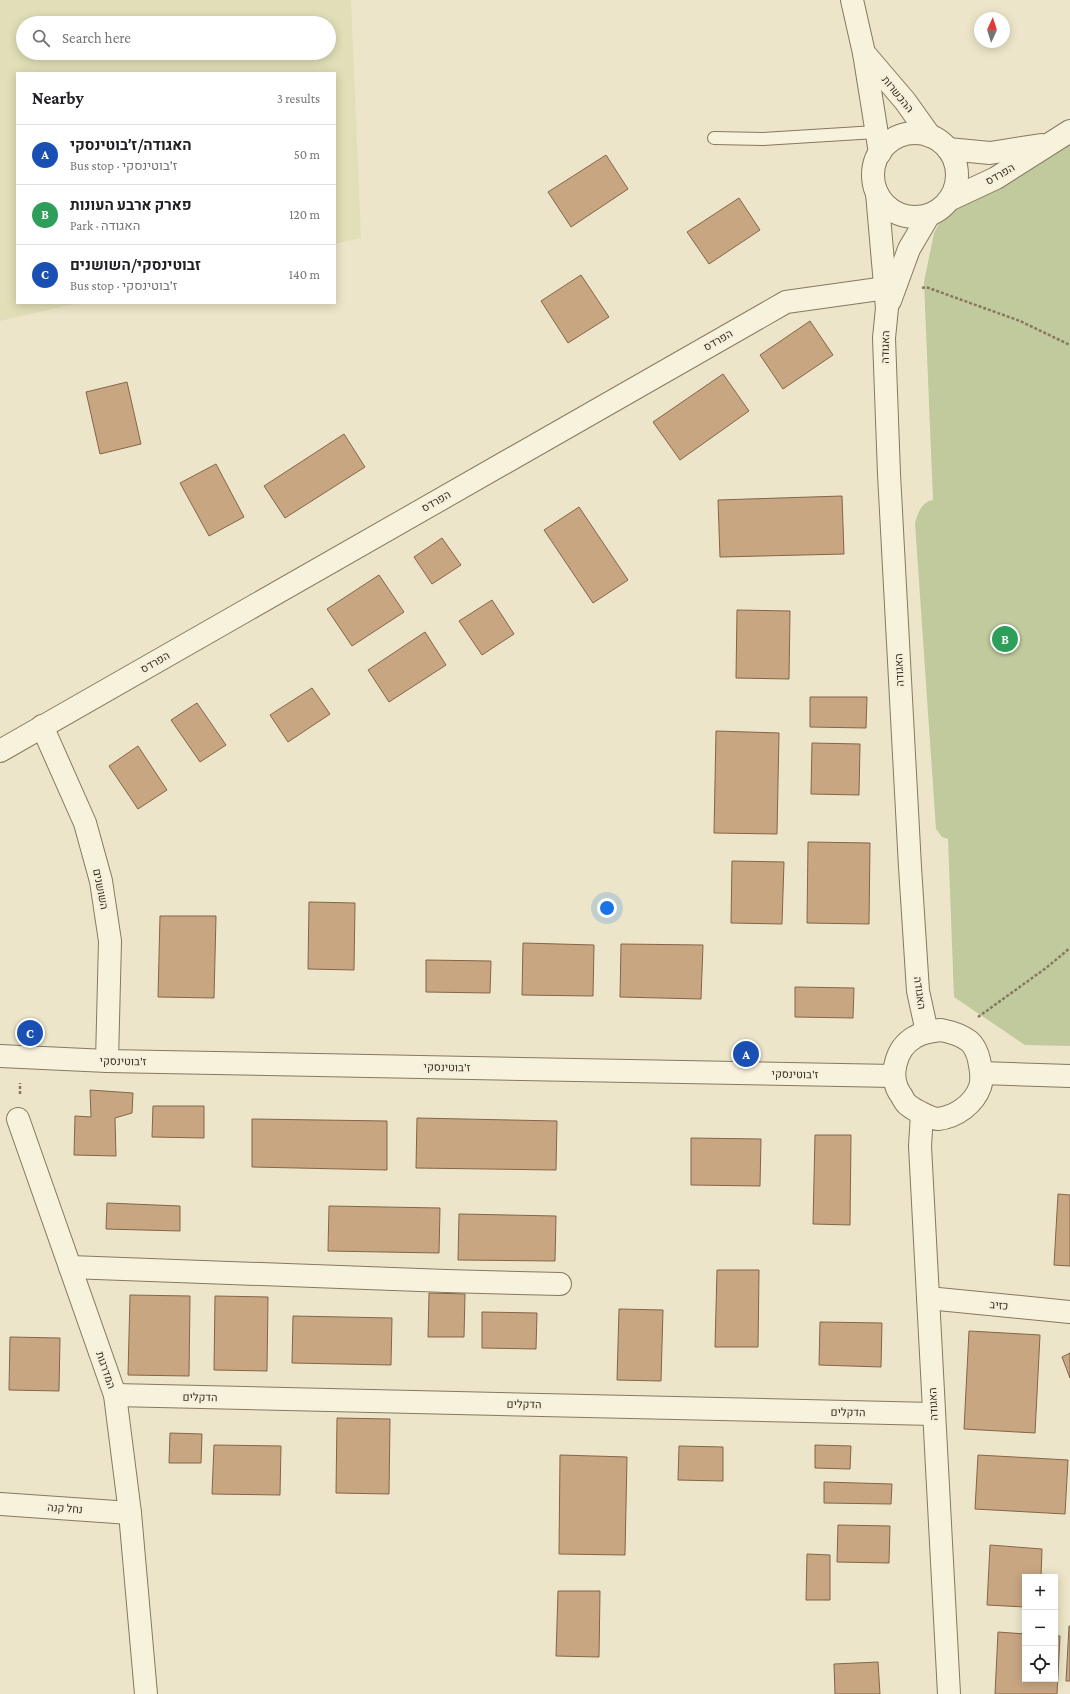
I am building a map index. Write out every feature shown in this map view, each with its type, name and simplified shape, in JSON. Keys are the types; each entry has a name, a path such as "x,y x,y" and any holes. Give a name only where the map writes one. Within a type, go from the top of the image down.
{"street":[{"name":"ההכשרות","path":"852,0 864,53 878,143"},
{"name":"ההכשרות","path":"864,53 905,101 930,136"},
{"name":"הפרדס","path":"949,200 996,178 1070,131"},
{"path":"921,134 930,136 948,149 952,156 957,170 956,186 949,200 937,211 929,215 914,217 900,214 891,209 877,194 873,173 878,143 890,142 902,136 921,134"},
{"name":"הפרדס","path":"948,149 990,153 1050,144"},
{"name":"האגודה","path":"877,194 889,296 884,338 894,595 918,991 927,1032"},
{"name":"האגודה","path":"889,296 909,249 929,215"},
{"name":"הפרדס","path":"0,752 42,726 786,302 889,296"},
{"name":"השושנים","path":"42,726 85,823 101,882 110,941 107,1061"},
{"path":"941,1030 955,1034 970,1042 978,1056 982,1073 980,1087 974,1099 964,1109 938,1119 922,1114 908,1105 898,1092 894,1076 896,1061 903,1048 913,1037 927,1032 941,1030"},
{"name":"ז'בוטינסקי","path":"0,1056 107,1061 894,1076"},
{"path":"982,1073 1070,1076"},
{"name":"האגודה","path":"922,1114 920,1146 949,1694"},
{"name":"המדרגות","path":"18,1119 115,1395 130,1513 146,1694"},
{"path":"70,1267 446,1282 560,1284"},
{"name":"כזיב","path":"928,1298 1070,1312"},
{"name":"הדקלים","path":"115,1395 933,1414"},
{"name":"נחל קנה","path":"0,1504 130,1513"}],"lane":[{"path":"714,138 878,143"}],"path":[{"path":"889,296 926,287 1020,321 1070,344"},
{"path":"955,1034 1046,968 1070,948"},
{"path":"18,1119 22,1058"}],"shaded area":[{"path":"0,0 351,0 361,238 336,244 336,72 16,72 16,304 74,304 0,321"}],"green space":[{"path":"1070,138 1070,1046 1025,1045 954,997 948,839 942,837 936,829 915,523 923,505 933,500 924,282 934,233 944,214 974,193"}],"building":[{"path":"606,155 628,189 571,227 548,192"},
{"path":"739,198 760,230 709,264 687,232"},
{"path":"581,275 609,317 568,343 541,301"},
{"path":"810,321 833,355 783,389 760,355"},
{"path":"723,374 749,411 680,460 653,422"},
{"path":"127,382 141,444 100,454 86,392"},
{"path":"344,434 365,467 285,518 264,486"},
{"path":"216,464 244,517 209,536 180,483"},
{"path":"842,496 844,554 720,557 718,500"},
{"path":"579,507 628,580 593,603 544,530"},
{"path":"442,538 461,565 432,584 414,557"},
{"path":"379,575 404,612 352,646 327,609"},
{"path":"492,600 514,634 482,655 459,621"},
{"path":"737,610 790,611 789,679 736,678"},
{"path":"425,632 446,665 389,702 368,670"},
{"path":"312,688 330,714 288,742 270,715"},
{"path":"810,697 867,697 866,728 810,727"},
{"path":"197,703 226,745 200,762 171,720"},
{"path":"716,731 779,733 777,834 714,833"},
{"path":"812,743 860,744 859,795 811,794"},
{"path":"138,746 167,790 138,809 109,766"},
{"path":"808,842 870,843 869,924 807,923"},
{"path":"732,861 784,862 782,924 731,923"},
{"path":"309,902 355,903 354,970 308,969"},
{"path":"160,916 216,916 214,998 158,997"},
{"path":"523,943 594,945 593,996 522,995"},
{"path":"621,944 703,945 701,999 620,997"},
{"path":"426,960 491,961 490,993 426,992"},
{"path":"795,987 854,988 853,1018 795,1017"},
{"path":"90,1090 133,1093 132,1113 115,1118 116,1156 74,1155 75,1116 91,1117"},
{"path":"153,1106 204,1106 204,1138 152,1137"},
{"path":"417,1118 557,1121 556,1170 416,1168"},
{"path":"252,1119 387,1121 387,1170 252,1167"},
{"path":"815,1135 851,1135 850,1225 813,1224"},
{"path":"691,1138 761,1139 760,1186 691,1185"},
{"path":"1058,1194 1070,1195 1070,1266 1054,1265"},
{"path":"107,1203 180,1206 180,1231 106,1229"},
{"path":"329,1206 440,1208 439,1253 328,1251"},
{"path":"459,1214 556,1216 555,1261 458,1260"},
{"path":"717,1270 759,1270 758,1347 715,1347"},
{"path":"429,1293 465,1294 464,1337 428,1337"},
{"path":"130,1295 190,1296 189,1376 128,1375"},
{"path":"215,1296 268,1297 267,1371 214,1370"},
{"path":"619,1309 663,1310 661,1381 617,1380"},
{"path":"482,1312 537,1313 536,1349 482,1348"},
{"path":"293,1316 392,1318 391,1365 292,1363"},
{"path":"820,1322 882,1323 881,1367 819,1365"},
{"path":"969,1331 1040,1335 1035,1433 964,1429"},
{"path":"10,1337 60,1338 59,1391 9,1390"},
{"path":"1070,1353 1070,1378 1062,1357"},
{"path":"337,1418 390,1419 389,1494 336,1493"},
{"path":"170,1433 202,1434 201,1463 169,1463"},
{"path":"214,1445 281,1446 280,1495 212,1494"},
{"path":"815,1445 851,1446 850,1469 815,1468"},
{"path":"679,1446 723,1447 723,1481 678,1480"},
{"path":"560,1455 627,1457 625,1555 559,1554"},
{"path":"978,1455 1068,1460 1065,1514 975,1509"},
{"path":"824,1482 892,1484 891,1504 824,1503"},
{"path":"838,1525 890,1526 889,1563 837,1562"},
{"path":"990,1545 1042,1549 1041,1574 1022,1574 1022,1607 987,1605"},
{"path":"807,1554 830,1555 830,1600 806,1600"},
{"path":"558,1591 600,1591 599,1657 556,1656"},
{"path":"1069,1626 1070,1681 1066,1681"},
{"path":"998,1632 1022,1634 1022,1682 1058,1682 1057,1694 995,1694"},
{"path":"1058,1636 1060,1636 1058,1675"},
{"path":"878,1662 880,1694 835,1694 834,1664"}],"place":[{"name":"פארק ארבע העונות","path":"1005,639"},
{"name":"זבוטינסקי/השושנים","path":"30,1033"},
{"name":"האגודה/ז׳בוטינסקי","path":"746,1054"}]}
